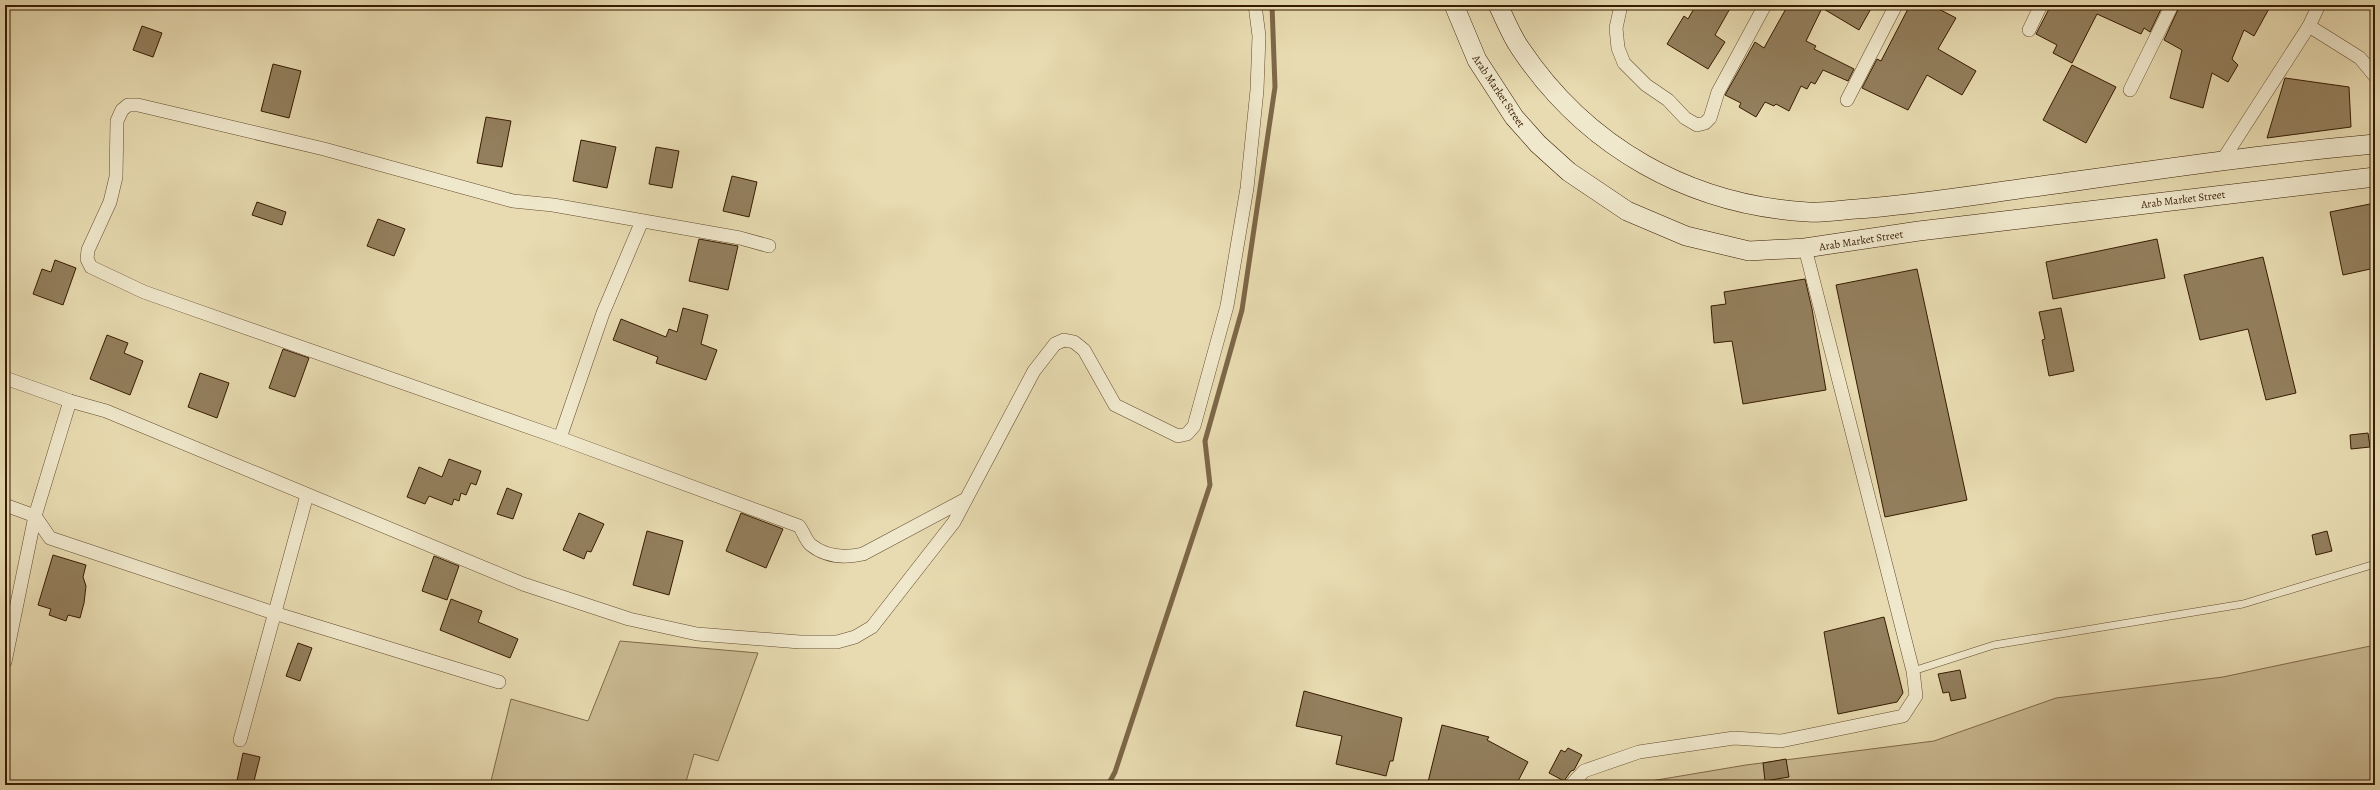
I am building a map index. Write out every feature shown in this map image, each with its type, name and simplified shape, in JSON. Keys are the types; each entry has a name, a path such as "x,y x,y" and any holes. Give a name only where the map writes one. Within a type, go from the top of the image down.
{"main road":[{"name":"Arab Market Street","path":"1454,5 1477,60 1514,117 1538,144 1569,172 1628,211 1686,236 1748,251 1805,248 1919,231 2375,177"},
{"path":"1498,5 1519,47 1565,106 1613,147 1681,185 1750,206 1810,212 1877,208 2222,161 2375,144"}],"street":[{"path":"5,378 70,401 106,411 523,584 629,619 698,634 800,642 837,642 855,637 872,627 954,522 1034,371 1055,344 1064,340 1074,342 1084,350 1115,405 1178,436 1187,434 1194,426 1227,306 1247,188 1257,90 1259,36 1255,5"},
{"path":"1621,5 1616,28 1618,48 1624,63 1646,85 1668,100 1685,118 1696,124 1705,123 1710,118 1718,92 1765,5"},
{"path":"1847,100 1896,5"},
{"path":"2029,30 2041,5"},
{"path":"2130,90 2172,5"},
{"path":"2222,161 2309,26 2319,5"},
{"path":"2309,26 2360,58 2375,76"},
{"path":"769,246 740,238 552,205 513,201 324,149 138,105 128,105 122,110 117,121 116,178 110,202 88,250 87,259 91,267 144,292 560,438 799,526 810,544 830,555 848,557 863,554 966,499"},
{"path":"560,438 603,313 642,221"},
{"path":"1571,785 1584,771 1639,752 1734,738 1781,741 1903,716 1916,696 1913,671 1805,248"},
{"path":"5,662 35,516 70,401"},
{"path":"240,740 307,495"},
{"path":"5,504 35,516 50,538 274,613 499,682"}],"lane":[{"path":"1913,671 1994,645 2243,604 2375,564"}],"shaded area":[{"path":"620,641 758,653 718,761 694,754 685,785 490,785 511,699 588,721"},
{"path":"2375,645 2375,785 1627,785 1746,765 1934,741 2056,698 2223,677"}],"building":[{"path":"1696,5 1732,5 1715,35 1725,42 1708,69 1667,44 1684,16 1688,19"},
{"path":"1788,5 1873,5 1859,30 1822,8 1806,41 1816,46 1814,49 1854,69 1848,81 1823,70 1815,84 1811,82 1807,89 1801,86 1789,111 1776,104 1774,106 1765,102 1756,117 1739,107 1741,103 1725,95 1755,42 1764,48"},
{"path":"1910,5 1931,5 1956,18 1938,49 1976,71 1962,95 1927,75 1908,110 1862,88 1877,59 1881,61"},
{"path":"2051,5 2163,5 2150,32 2144,28 2141,34 2097,14 2072,63 2053,53 2057,45 2036,34"},
{"path":"2180,5 2271,5 2254,36 2244,30 2232,59 2238,65 2228,82 2212,73 2203,108 2170,98 2182,50 2164,40"},
{"path":"142,26 162,33 153,57 133,50"},
{"path":"273,64 301,71 289,118 261,111"},
{"path":"2072,65 2116,87 2086,143 2043,120"},
{"path":"2285,78 2349,87 2351,127 2267,138"},
{"path":"486,117 511,121 502,167 477,163"},
{"path":"581,140 616,147 607,188 573,181"},
{"path":"656,147 679,151 672,188 649,184"},
{"path":"732,176 757,182 749,217 723,211"},
{"path":"257,202 286,212 282,225 252,215"},
{"path":"2375,203 2375,268 2343,275 2330,212"},
{"path":"378,219 405,229 394,256 367,246"},
{"path":"699,239 738,246 728,290 689,281"},
{"path":"2157,239 2165,278 2053,299 2046,262"},
{"path":"2263,257 2296,393 2266,400 2248,329 2200,340 2184,275"},
{"path":"55,260 76,268 63,305 33,294 42,269 51,272"},
{"path":"1917,269 1967,500 1885,517 1836,285"},
{"path":"1805,279 1812,309 1826,390 1743,404 1732,341 1714,343 1711,306 1726,304 1724,292"},
{"path":"683,308 708,315 701,344 717,350 706,380 656,363 658,357 613,340 621,319 666,337 669,329 677,332"},
{"path":"2061,308 2074,371 2049,376 2042,340 2045,339 2039,312"},
{"path":"107,335 128,343 124,353 143,361 130,395 90,379"},
{"path":"283,349 309,358 295,397 269,388"},
{"path":"200,373 229,383 217,418 188,407"},
{"path":"2368,433 2370,447 2351,449 2350,435"},
{"path":"449,459 481,471 476,485 471,483 466,495 461,493 459,501 454,499 452,505 429,496 425,504 407,497 419,467 442,477"},
{"path":"507,488 522,494 513,519 497,514"},
{"path":"579,513 604,524 591,552 587,551 584,559 563,550"},
{"path":"741,513 783,529 766,568 726,551"},
{"path":"647,531 683,541 669,595 633,585"},
{"path":"2327,531 2332,551 2316,555 2312,535"},
{"path":"53,555 86,565 83,577 86,586 80,618 68,615 66,621 49,615 51,609 38,605"},
{"path":"434,556 459,566 447,600 422,591"},
{"path":"451,599 482,611 478,622 518,639 510,658 440,630"},
{"path":"1884,617 1903,693 1897,702 1838,714 1824,632"},
{"path":"298,643 312,648 300,681 286,676"},
{"path":"1960,670 1966,698 1951,701 1949,692 1943,693 1938,674"},
{"path":"1304,691 1402,718 1393,761 1390,761 1386,776 1336,764 1342,736 1296,726"},
{"path":"1442,725 1489,737 1487,740 1528,762 1516,785 1449,785 1428,782"},
{"path":"1568,748 1582,755 1574,770 1571,771 1564,781 1549,773 1561,750 1565,752"},
{"path":"243,753 260,757 253,785 236,785"},
{"path":"1786,759 1789,777 1765,781 1763,763"}],"waterway":[{"path":"1108,785 1115,772 1210,485 1205,441 1242,310 1275,87 1272,5"}]}
